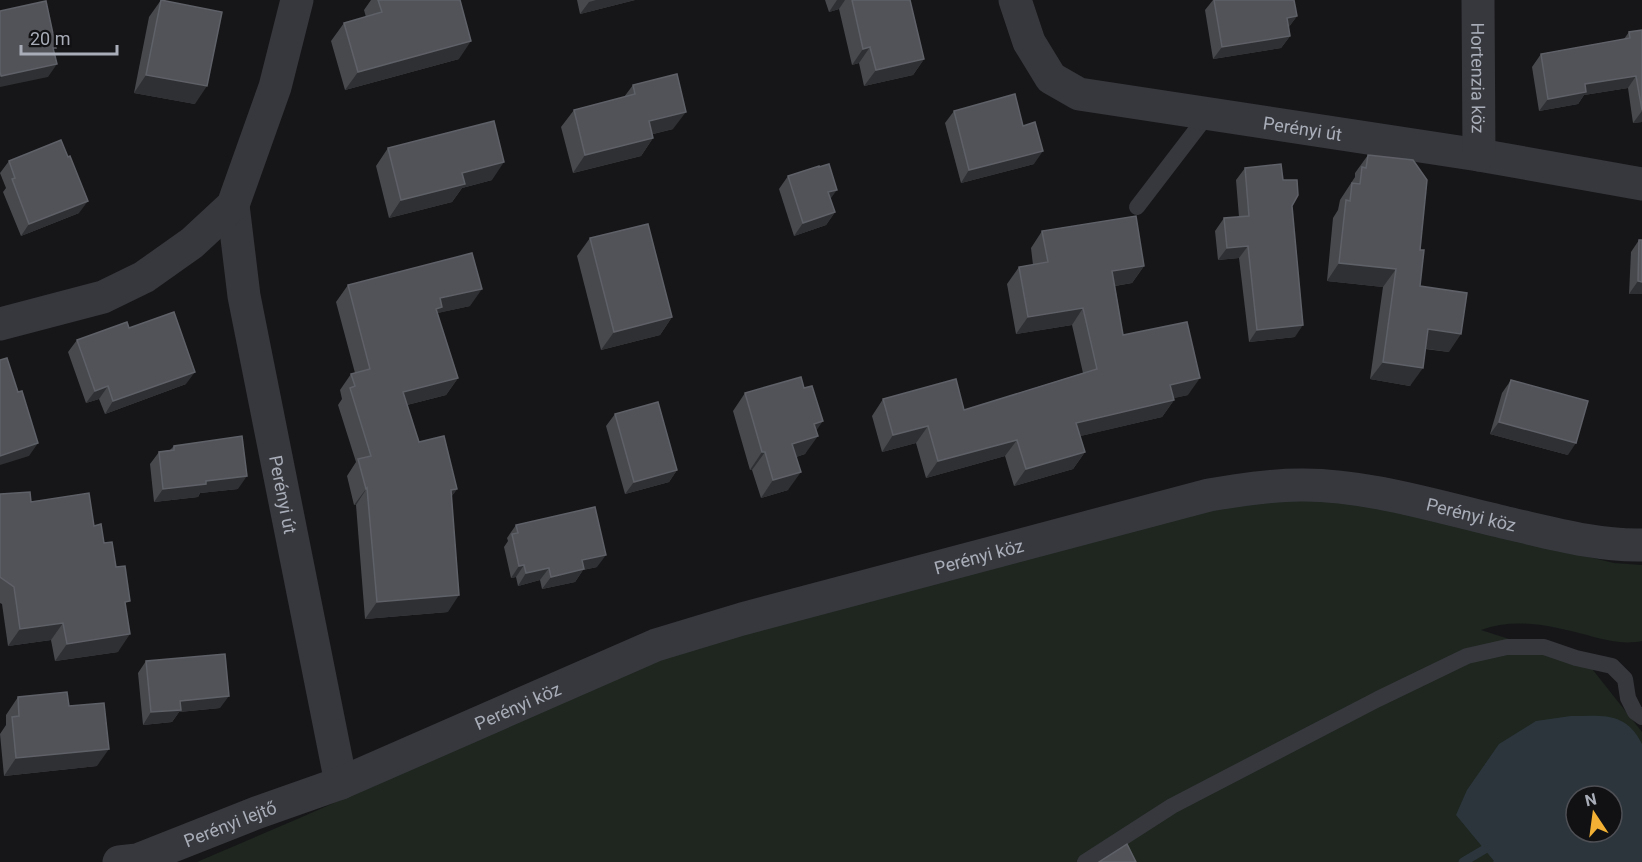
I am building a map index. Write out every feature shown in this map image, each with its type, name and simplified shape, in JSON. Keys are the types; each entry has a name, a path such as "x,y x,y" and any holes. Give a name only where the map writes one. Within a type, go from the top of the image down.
{"street":[{"name":"Perényi út","path":"297,0 275,87 233,205 244,296 341,783"},
{"name":"Perényi út","path":"1015,0 1029,42 1051,78 1079,94 1479,155 1642,184"},
{"name":"Hortenzia köz","path":"1478,0 1479,155"},
{"name":"Perényi út","path":"0,324 103,297 144,277 192,243 233,205"},
{"name":"Perényi köz","path":"341,783 656,645 742,619 1209,495 1250,488 1333,486 1374,492 1572,537 1642,545"},
{"name":"Perényi lejtő","path":"119,862 137,860 256,813 341,783"}],"lane":[{"path":"1137,207 1209,113"},
{"path":"1085,862 1172,806 1378,699 1467,656 1506,647 1544,647 1576,658 1612,666 1625,680 1628,698 1635,712 1642,717"}],"shaded area":[{"path":"1312,496 1411,515 1614,563 1642,565 1642,641 1600,639 1560,629 1520,623 1481,630 1589,665 1642,732 1642,862 197,862 671,654 1233,504"},
{"path":"1571,716 1603,716 1629,726 1642,744 1642,862 1493,862 1456,815 1467,790 1499,744 1536,721"}],"building":[{"path":"161,0 222,12 207,86 146,75"},
{"path":"378,0 460,0 471,41 358,72 344,23 382,12"},
{"path":"852,0 910,0 924,59 876,70 870,47 863,49"},
{"path":"1214,0 1294,0 1297,16 1287,18 1290,36 1222,47"},
{"path":"46,1 57,64 1,76 0,11"},
{"path":"1642,30 1642,110 1636,76 1585,84 1586,92 1548,99 1541,54 1630,38 1629,32"},
{"path":"677,74 686,112 649,121 653,138 585,155 574,110 635,94 633,85"},
{"path":"1015,94 1023,126 1035,122 1043,151 969,170 954,111"},
{"path":"494,121 504,162 462,173 465,184 401,200 388,148"},
{"path":"61,140 88,201 29,224 12,179 15,178 9,161"},
{"path":"1368,155 1413,160 1427,180 1420,250 1424,250 1420,286 1467,293 1461,334 1428,329 1423,368 1383,362 1396,269 1339,263 1346,200 1350,201 1352,183 1360,184 1362,167 1366,168"},
{"path":"829,164 837,190 828,192 835,212 803,223 788,176"},
{"path":"1281,164 1283,180 1297,180 1298,195 1292,206 1303,325 1257,330 1248,246 1227,248 1224,218 1249,216 1245,168"},
{"path":"1136,216 1144,266 1112,271 1123,335 1187,322 1200,378 1170,385 1174,400 1076,423 1085,452 1026,469 1017,440 938,461 928,426 893,435 883,399 956,379 964,410 1097,369 1083,308 1028,317 1019,267 1048,262 1042,231"},
{"path":"648,224 672,317 614,332 590,238"},
{"path":"1639,240 1642,240 1642,282 1638,281"},
{"path":"472,253 482,289 440,298 442,307 436,309 458,378 403,392 419,442 444,436 457,489 451,490 459,595 377,602 367,488 358,459 371,456 350,388 355,386 351,374 370,369 348,285"},
{"path":"174,312 195,372 113,401 108,386 95,391 77,340 127,322 129,328"},
{"path":"7,358 18,392 22,391 38,443 0,456 0,360"},
{"path":"801,377 804,388 812,386 823,421 814,424 818,436 792,444 801,472 773,480 765,452 762,452 745,393"},
{"path":"1511,380 1588,401 1576,443 1499,422"},
{"path":"658,402 677,470 634,482 615,414"},
{"path":"242,436 247,476 163,489 159,452 174,450 174,446"},
{"path":"30,492 31,502 89,493 94,526 101,524 104,543 112,542 116,567 125,566 130,601 125,602 130,634 67,644 63,623 20,629 14,587 0,577 0,494"},
{"path":"595,507 606,555 582,560 584,569 551,577 549,568 526,573 524,565 519,566 512,534 518,533 516,525"},
{"path":"225,654 229,696 180,701 181,710 151,712 146,661"},
{"path":"67,692 69,706 104,703 109,749 16,758 12,717 19,716 18,697"},
{"path":"1127,844 1136,862 1099,862"}],"waterway":[{"path":"1463,862 1485,849"}]}
